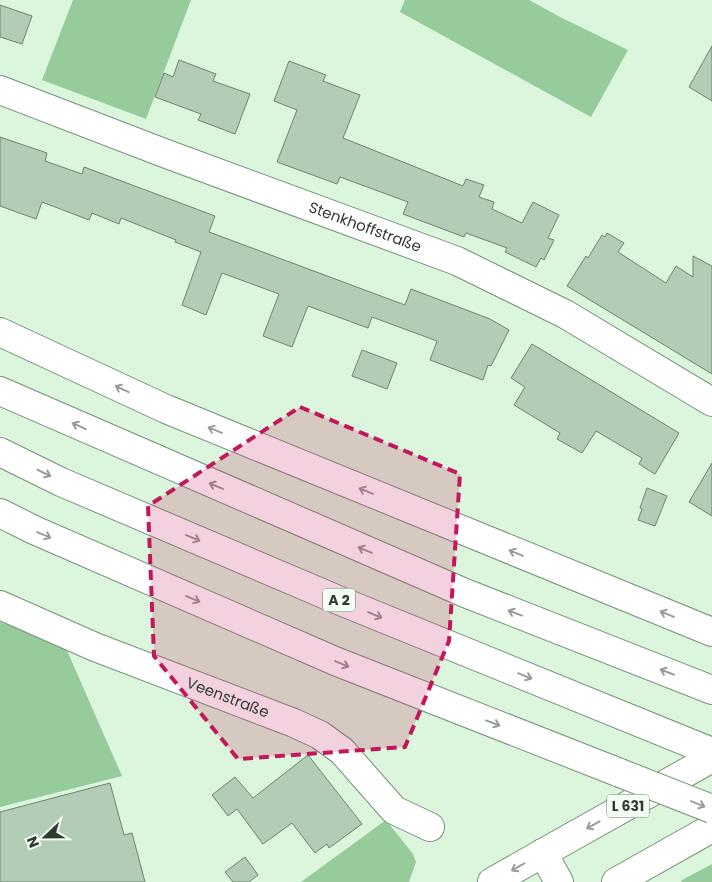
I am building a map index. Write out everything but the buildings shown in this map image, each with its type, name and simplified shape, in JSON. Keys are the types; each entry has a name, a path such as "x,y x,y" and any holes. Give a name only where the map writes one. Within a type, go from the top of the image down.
{"main road":[{"name":"Stenkhoffstraße","path":"0,90 164,153 457,261 565,314 712,402"},
{"path":"0,332 166,409 712,632"},
{"path":"0,391 465,593 712,690"},
{"name":"A 2","path":"0,452 61,482 338,600 712,752"},
{"path":"0,513 34,530 335,661 712,809"},
{"name":"Veenstraße","path":"0,605 94,647 294,722 320,735 342,751 394,810 430,827"},
{"name":"L 631","path":"492,882 712,758"},
{"path":"616,882 712,828"},
{"path":"543,853 559,882"}],"highlighted area":[{"path":"300,407 460,474 449,641 405,747 238,759 154,656 148,506"}],"green space":[{"path":"73,0 191,0 146,119 42,80"},
{"path":"405,0 529,0 628,50 591,117 400,12"},
{"path":"0,622 65,646 122,776 0,807"},
{"path":"386,820 413,854 416,862 409,882 301,882"},
{"path":"712,864 712,882 681,882 682,880"}]}
